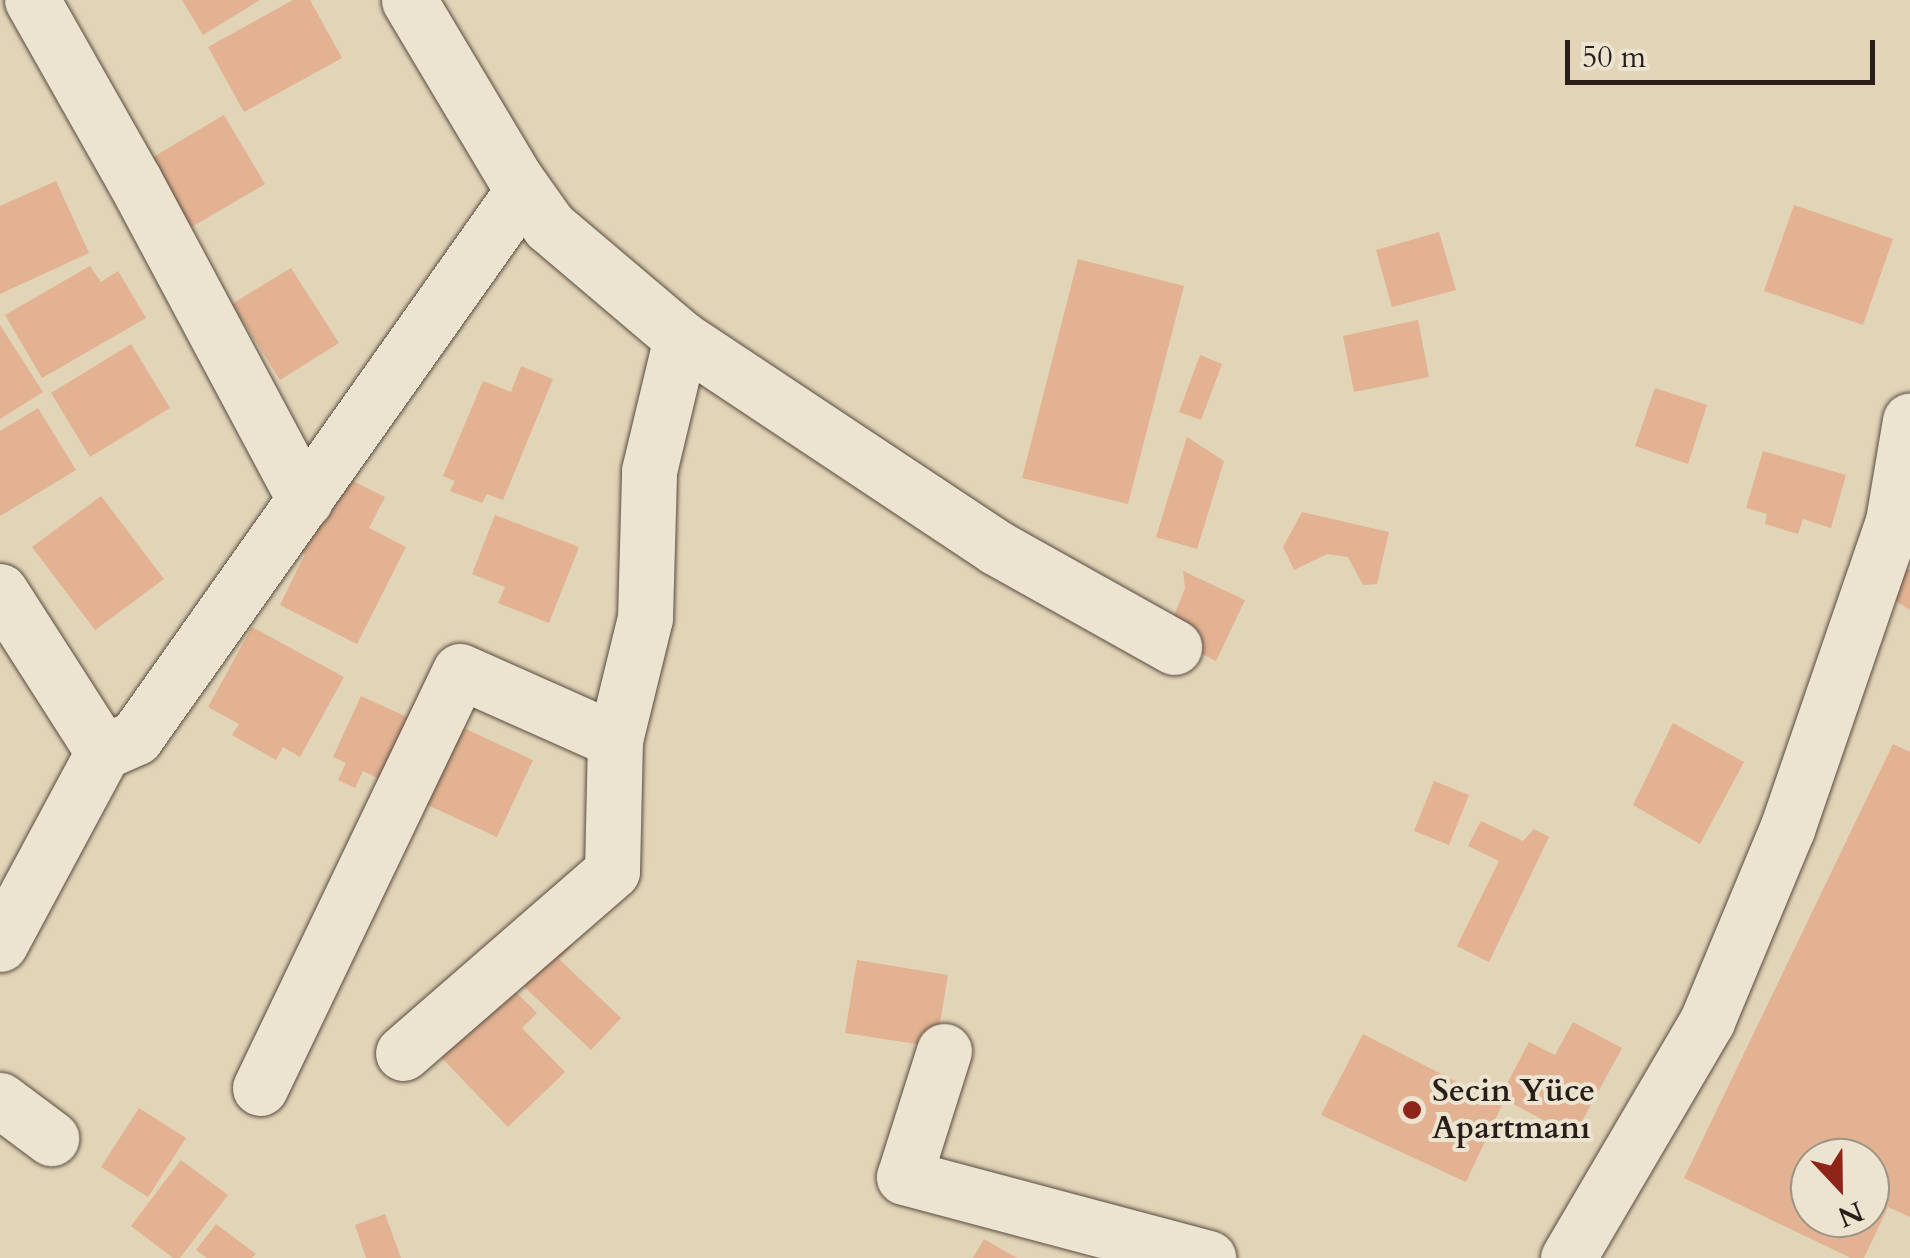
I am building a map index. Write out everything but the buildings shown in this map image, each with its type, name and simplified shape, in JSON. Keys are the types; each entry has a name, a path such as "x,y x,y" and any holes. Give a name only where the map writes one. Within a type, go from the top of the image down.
{"street":[{"path":"32,0 134,180 305,500"},
{"path":"409,0 524,190 550,226 680,338 997,548 1174,647"},
{"path":"0,944 104,752 136,737 156,712 524,190"},
{"path":"403,1053 612,871 615,740 645,618 649,471 680,338"},
{"path":"1568,1258 1706,1021 1787,829 1893,521 1910,420"},
{"path":"0,591 104,752"},
{"path":"260,1088 460,671 615,740"},
{"path":"944,1051 904,1177 1208,1258"},
{"path":"0,1100 51,1138"}],"place":[{"name":"Secin Yüce Apartmanı","path":"1412,1110"}]}
